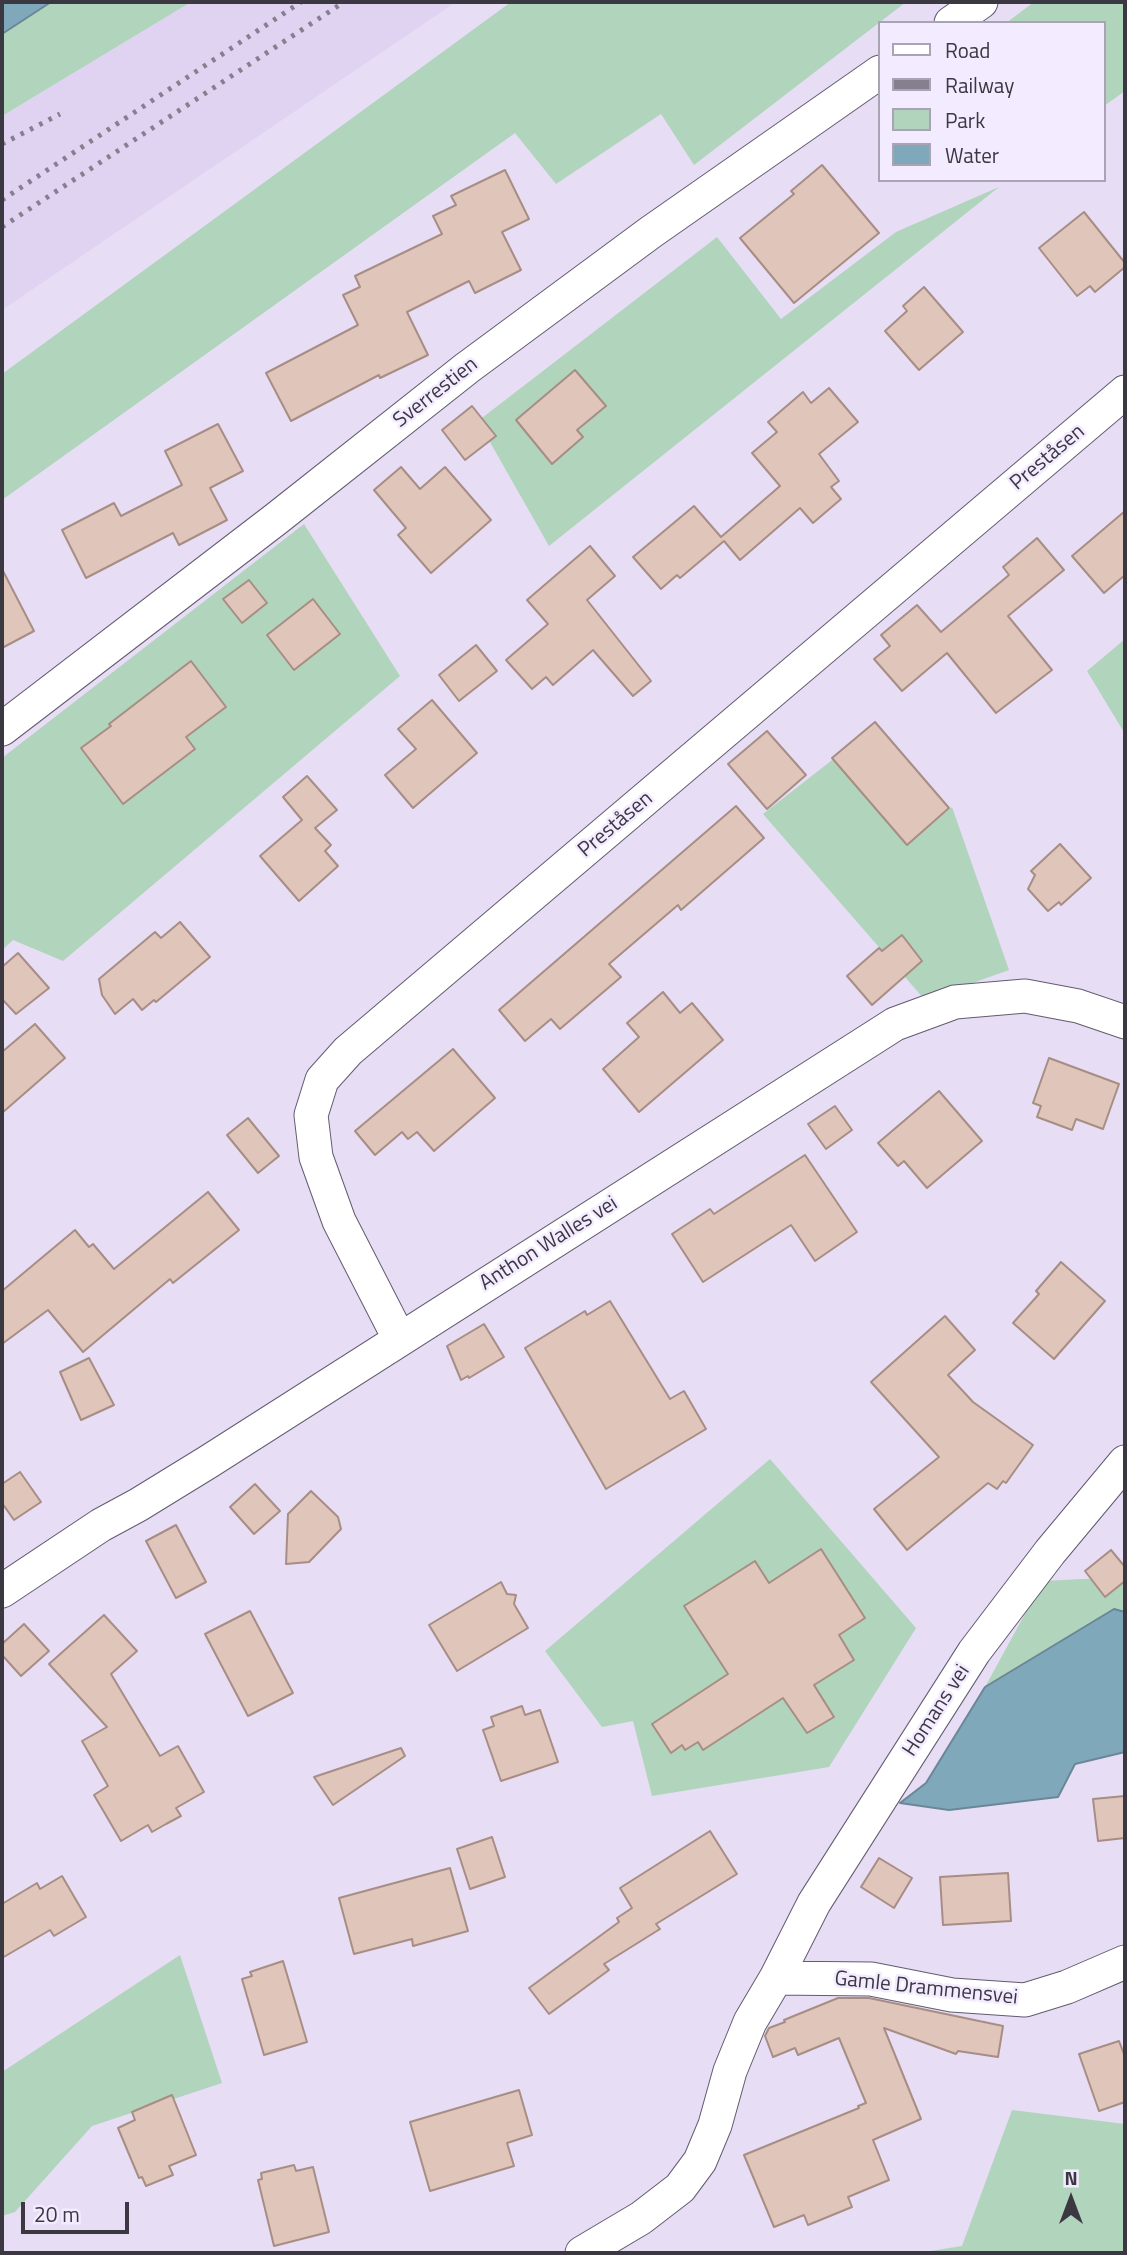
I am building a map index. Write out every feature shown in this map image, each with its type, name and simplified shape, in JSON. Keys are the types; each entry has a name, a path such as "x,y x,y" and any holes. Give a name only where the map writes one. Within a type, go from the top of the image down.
{"street":[{"path":"954,21 981,2"},
{"name":"Sverrestien","path":"2,729 276,519 467,368 651,232 878,73"},
{"name":"Preståsen","path":"399,1338 339,1221 316,1157 311,1115 322,1080 348,1051 1125,392"},
{"name":"Anthon Walles vei","path":"2,1591 101,1525 149,1498 895,1024 955,1002 1025,996 1078,1006 1125,1022"},
{"name":"Homans vei","path":"776,1978 814,1903 974,1652 1050,1552 1125,1462"},
{"name":"Gamle Drammensvei","path":"776,1978 871,1979 952,1995 1024,2000 1067,1987 1125,1962"},
{"path":"582,2253 641,2218 680,2188 700,2161 715,2125 730,2071 750,2022 776,1978"}],"shaded area":[{"path":"191,2 456,2 2,310 2,116"}],"green space":[{"path":"51,2 191,2 2,116 2,34"},
{"path":"511,2 906,2 694,165 661,114 556,184 515,133 2,500 2,374"},
{"path":"1034,2 1125,2 1125,91 1106,105 1106,21 1009,21"},
{"path":"999,187 549,546 478,421 717,237 781,319 896,232"},
{"path":"304,524 400,676 63,961 13,940 2,950 2,758"},
{"path":"1125,639 1125,734 1087,671"},
{"path":"836,757 910,842 952,807 1009,970 925,1000 763,814"},
{"path":"770,1459 916,1628 829,1767 652,1796 633,1721 602,1727 545,1651"},
{"path":"1125,1577 1125,1612 1114,1609 985,1687 1043,1581"},
{"path":"180,1955 222,2083 92,2126 15,2212 2,2216 2,2072"},
{"path":"1012,2110 1125,2124 1125,2253 918,2253 962,2246"}],"water":[{"path":"2,2 51,2 2,34"},
{"path":"1114,1609 1125,1612 1125,1752 1075,1764 1058,1797 949,1810 900,1803 926,1783 985,1687"}],"building":[{"path":"822,165 879,233 794,303 740,238 794,194 791,191"},
{"path":"505,170 529,219 502,232 521,270 475,293 469,281 407,312 428,355 380,378 379,375 291,421 266,373 358,325 343,295 360,287 355,276 442,234 433,216 456,205 451,196"},
{"path":"1084,212 1125,263 1125,267 1095,292 1090,286 1077,296 1039,248"},
{"path":"924,287 963,332 919,370 885,331 907,311 903,306"},
{"path":"575,370 606,406 577,430 583,437 552,464 516,420"},
{"path":"829,388 858,422 819,454 839,481 831,487 841,499 813,523 800,508 740,560 724,541 680,578 677,575 661,589 633,557 694,506 721,537 780,486 752,453 777,432 768,422 803,392 811,403"},
{"path":"472,406 496,436 465,460 442,430"},
{"path":"218,424 243,471 210,488 227,520 179,545 173,533 86,578 62,530 114,503 121,516 182,485 165,451"},
{"path":"401,467 420,489 445,467 491,520 431,573 398,535 406,528 374,490"},
{"path":"1125,511 1125,575 1104,593 1072,556"},
{"path":"1037,538 1064,570 1008,616 1052,670 996,713 947,653 902,691 874,659 890,646 881,635 917,605 941,632 1009,575 1003,567"},
{"path":"590,546 615,576 587,600 651,681 633,696 593,650 553,685 546,677 532,689 506,660 548,624 527,600"},
{"path":"2,569 34,631 2,648"},
{"path":"249,580 267,603 242,623 223,599"},
{"path":"313,599 340,634 294,670 267,635"},
{"path":"476,645 497,671 459,701 439,675"},
{"path":"191,661 226,707 186,737 195,749 123,804 81,748"},
{"path":"432,700 477,753 413,808 385,775 416,749 398,729"},
{"path":"875,722 949,808 907,845 832,758"},
{"path":"767,731 806,775 767,809 728,764"},
{"path":"307,776 337,810 315,828 331,845 325,851 338,866 299,901 260,856 302,820 283,797"},
{"path":"736,806 764,838 681,910 678,905 609,964 621,977 560,1029 551,1019 525,1041 499,1010"},
{"path":"1060,844 1091,878 1061,905 1059,902 1048,911 1028,889 1035,875 1031,871"},
{"path":"180,922 210,957 156,1002 154,1000 142,1010 133,999 115,1014 102,995 99,979 155,932 161,938"},
{"path":"902,935 922,961 872,1005 847,976 879,948 882,951"},
{"path":"18,953 49,988 16,1014 2,999 2,967"},
{"path":"663,992 680,1013 692,1003 723,1040 639,1112 603,1069 639,1037 627,1023"},
{"path":"35,1024 65,1058 2,1113 2,1052"},
{"path":"453,1049 495,1098 434,1151 417,1132 408,1139 402,1132 375,1155 355,1131"},
{"path":"1049,1058 1119,1084 1103,1129 1076,1119 1072,1130 1037,1117 1041,1106 1033,1103"},
{"path":"939,1091 982,1141 927,1188 904,1161 898,1166 878,1143"},
{"path":"835,1106 852,1130 826,1149 808,1124"},
{"path":"248,1118 279,1156 258,1173 227,1135"},
{"path":"805,1155 857,1232 815,1261 791,1225 703,1282 672,1234 710,1209 714,1214"},
{"path":"208,1192 239,1230 173,1283 170,1279 83,1352 48,1310 2,1344 2,1291 75,1230 89,1247 93,1244 114,1269"},
{"path":"1061,1262 1105,1301 1054,1359 1013,1323 1039,1294 1036,1291"},
{"path":"610,1301 670,1399 684,1391 706,1429 606,1489 525,1348 585,1311 587,1315"},
{"path":"945,1316 975,1350 948,1375 973,1402 1033,1445 1006,1483 1003,1481 997,1489 988,1483 907,1550 874,1509 939,1457 871,1382"},
{"path":"484,1324 504,1357 461,1380 447,1346"},
{"path":"89,1358 114,1405 81,1420 60,1372"},
{"path":"20,1472 41,1502 14,1520 2,1503 2,1484"},
{"path":"255,1484 280,1511 254,1534 230,1507"},
{"path":"311,1491 338,1517 341,1529 309,1562 286,1564 288,1514"},
{"path":"176,1525 206,1582 176,1598 146,1541"},
{"path":"821,1549 865,1618 839,1635 854,1660 814,1685 834,1717 807,1733 783,1698 703,1750 698,1742 685,1750 682,1745 671,1753 652,1724 728,1674 684,1606 755,1561 769,1583"},
{"path":"1111,1550 1125,1567 1125,1581 1105,1597 1085,1571"},
{"path":"501,1582 507,1594 516,1595 514,1604 528,1628 457,1671 429,1625"},
{"path":"250,1611 293,1693 248,1716 205,1634"},
{"path":"104,1615 137,1651 111,1674 160,1756 178,1746 204,1792 176,1808 181,1816 152,1832 148,1825 121,1841 94,1795 108,1786 82,1741 107,1727 49,1664"},
{"path":"24,1624 49,1651 21,1676 2,1655 2,1644"},
{"path":"522,1706 525,1715 540,1710 558,1762 501,1781 483,1730 494,1726 491,1717"},
{"path":"401,1748 405,1756 333,1805 314,1777"},
{"path":"1125,1796 1125,1838 1098,1841 1093,1799"},
{"path":"710,1831 737,1874 656,1924 660,1929 604,1964 609,1970 549,2014 529,1988 619,1922 617,1918 632,1908 620,1888"},
{"path":"492,1837 505,1877 470,1889 457,1849"},
{"path":"879,1858 912,1878 894,1908 861,1887"},
{"path":"450,1868 468,1931 413,1946 412,1939 354,1954 339,1898"},
{"path":"1008,1873 1011,1921 943,1925 940,1877"},
{"path":"62,1876 86,1917 54,1936 50,1930 2,1958 2,1904 37,1883 40,1889"},
{"path":"283,1961 307,2042 264,2055 242,1979 252,1976 250,1972"},
{"path":"838,1998 869,1998 1003,2026 998,2057 958,2051 956,2054 884,2028 921,2119 873,2140 889,2180 848,2197 852,2207 808,2225 804,2215 774,2227 744,2155 866,2103 839,2038 798,2055 795,2048 773,2057 765,2036 769,2028 785,2022 784,2020"},
{"path":"1119,2041 1125,2057 1125,2102 1099,2111 1079,2054"},
{"path":"519,2090 532,2135 507,2143 514,2166 430,2191 410,2122"},
{"path":"172,2095 196,2155 169,2166 173,2175 146,2186 142,2177 139,2178 118,2128 135,2120 132,2112"},
{"path":"294,2165 296,2171 313,2167 329,2232 274,2246 258,2180 262,2179 261,2173"}],"railway":[{"path":"2,200 301,2"},
{"path":"2,227 344,2"},
{"path":"2,144 60,114"}]}
